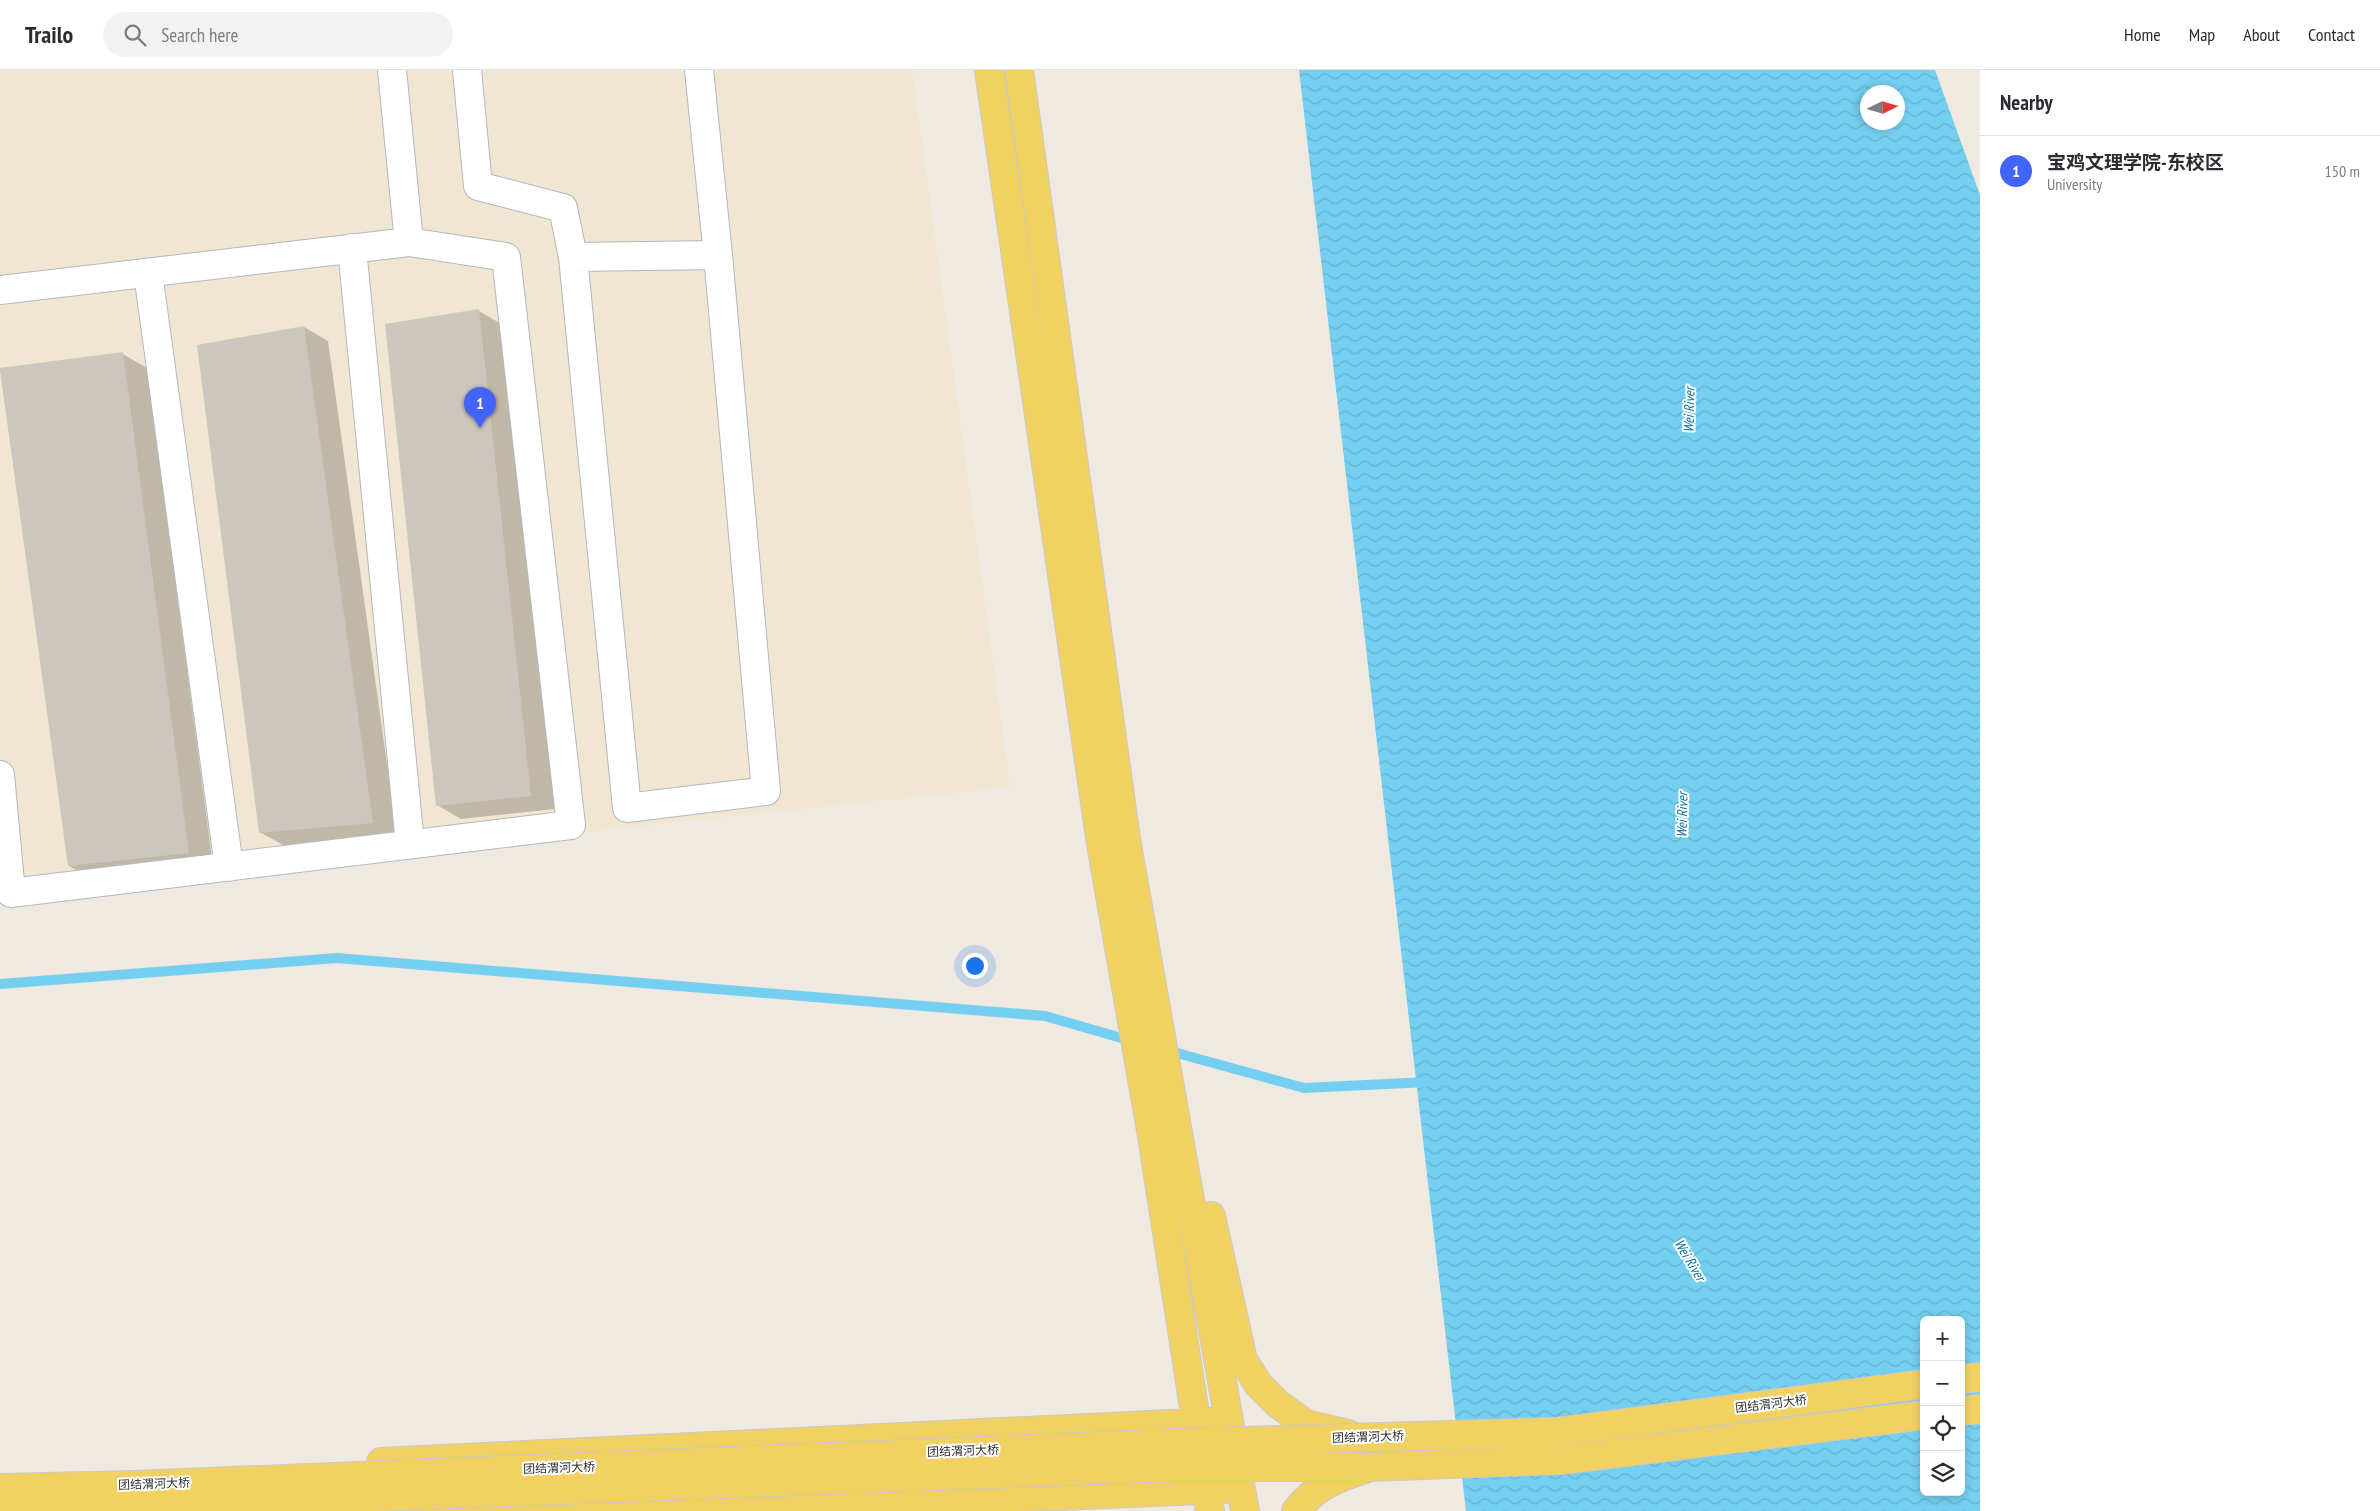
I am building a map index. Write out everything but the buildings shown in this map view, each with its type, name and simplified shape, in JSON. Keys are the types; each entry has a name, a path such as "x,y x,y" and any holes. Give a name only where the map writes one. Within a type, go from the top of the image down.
{"main road":[{"path":"382,1511 1061,1496 1243,1500 1179,1128 1114,842 989,70"},
{"path":"1019,70 1152,1136 1207,1500"},
{"path":"1179,1128 1210,1209 1243,1360 1258,1384 1278,1404 1306,1424 1365,1437"},
{"path":"1965,1379 1980,1377"},
{"name":"团结渭河大桥","path":"0,1488 164,1484 1177,1443 1556,1432 1920,1385"},
{"path":"1965,1411 1980,1409"},
{"name":"团结渭河大桥","path":"0,1509 137,1506 1174,1467 1369,1467 1560,1460 1920,1415"},
{"path":"0,1475 210,1470 1228,1421"},
{"path":"1296,1511 1307,1496 1332,1480 1369,1467"}],"street":[{"path":"392,70 409,242"},
{"path":"467,70 478,186 563,208 573,257 628,808 766,791 718,255 699,70"},
{"path":"0,290 409,242 506,257 571,825 11,893 0,775"},
{"path":"352,248 410,844"},
{"path":"573,257 718,255"},
{"path":"148,273 229,867"},
{"path":"210,1470 210,1511"}],"shaded area":[{"path":"0,70 912,70 1010,787 0,894"}],"water":[{"name":"Wei River","path":"1299,70 1935,70 1980,195 1980,1511 1466,1511"}],"waterway":[{"path":"0,984 337,958 1045,1016 1132,1041"},
{"path":"1166,1050 1304,1088 1428,1082"}],"place":[{"name":"宝鸡文理学院-东校区","path":"480,428"}]}
